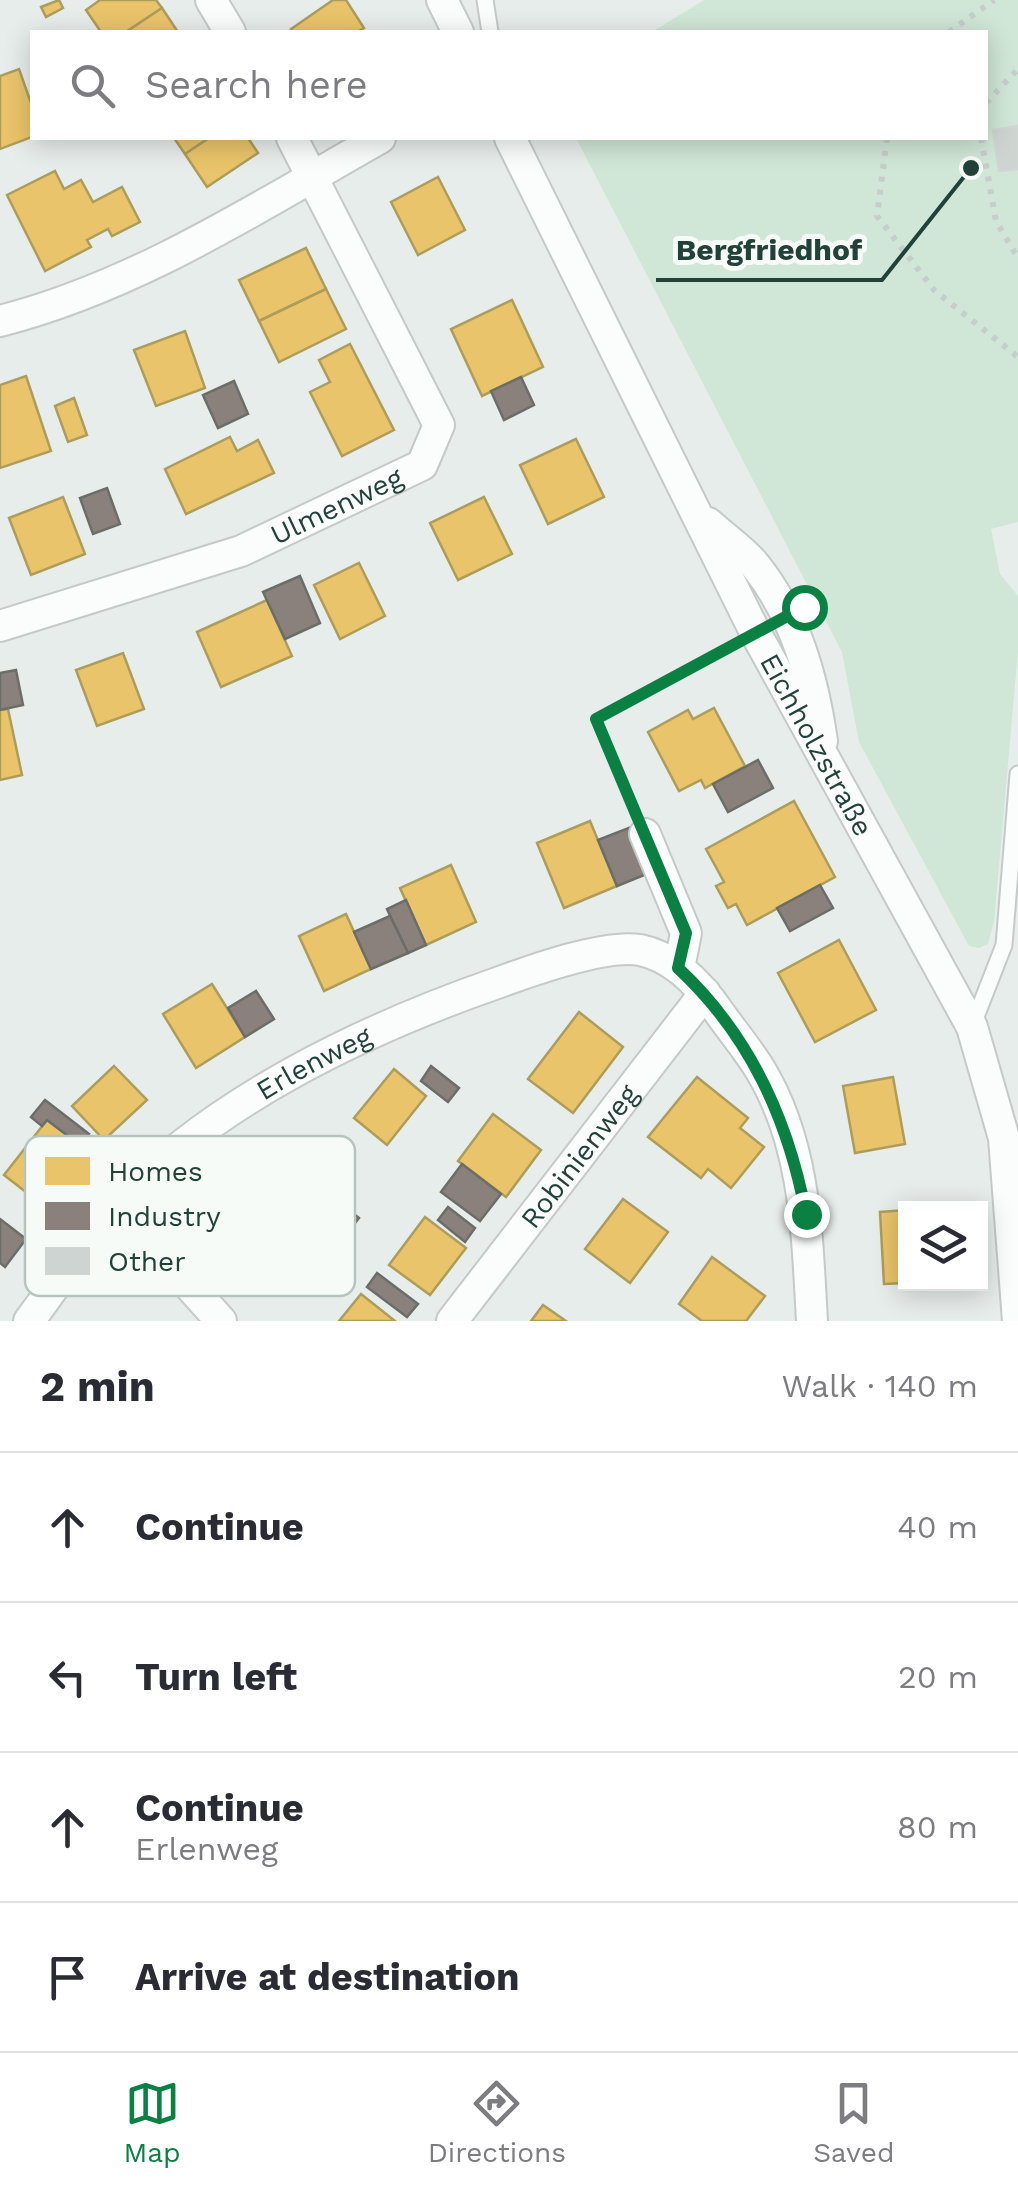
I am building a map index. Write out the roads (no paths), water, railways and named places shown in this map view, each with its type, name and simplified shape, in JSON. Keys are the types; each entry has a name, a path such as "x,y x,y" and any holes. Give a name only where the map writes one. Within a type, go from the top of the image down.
{"street":[{"path":"211,0 229,30"},
{"path":"442,0 457,30"},
{"name":"Ulmenweg","path":"0,626 242,551 422,465 439,425 293,140"},
{"path":"0,321 51,308 188,248 376,140"},
{"name":"Eichholzstraße","path":"511,140 755,632 972,1027 1004,1138 1018,1321"},
{"path":"694,512 754,564 786,616 813,680 824,758"},
{"path":"644,834 686,933 678,968"},
{"name":"Erlenweg","path":"196,1136 211,1123 371,1032 560,961 639,950 678,968 705,993 762,1073 794,1149 806,1214 812,1321"},
{"name":"Robinienweg","path":"452,1321 705,993"},
{"name":"Erlenweg","path":"29,1321 48,1296"},
{"path":"198,1296 221,1321"}],"lane":[{"path":"485,0 490,30"},
{"path":"972,1027 1004,946 1018,774"}],"place":[{"name":"Bergfriedhof","path":"971,168"}]}
